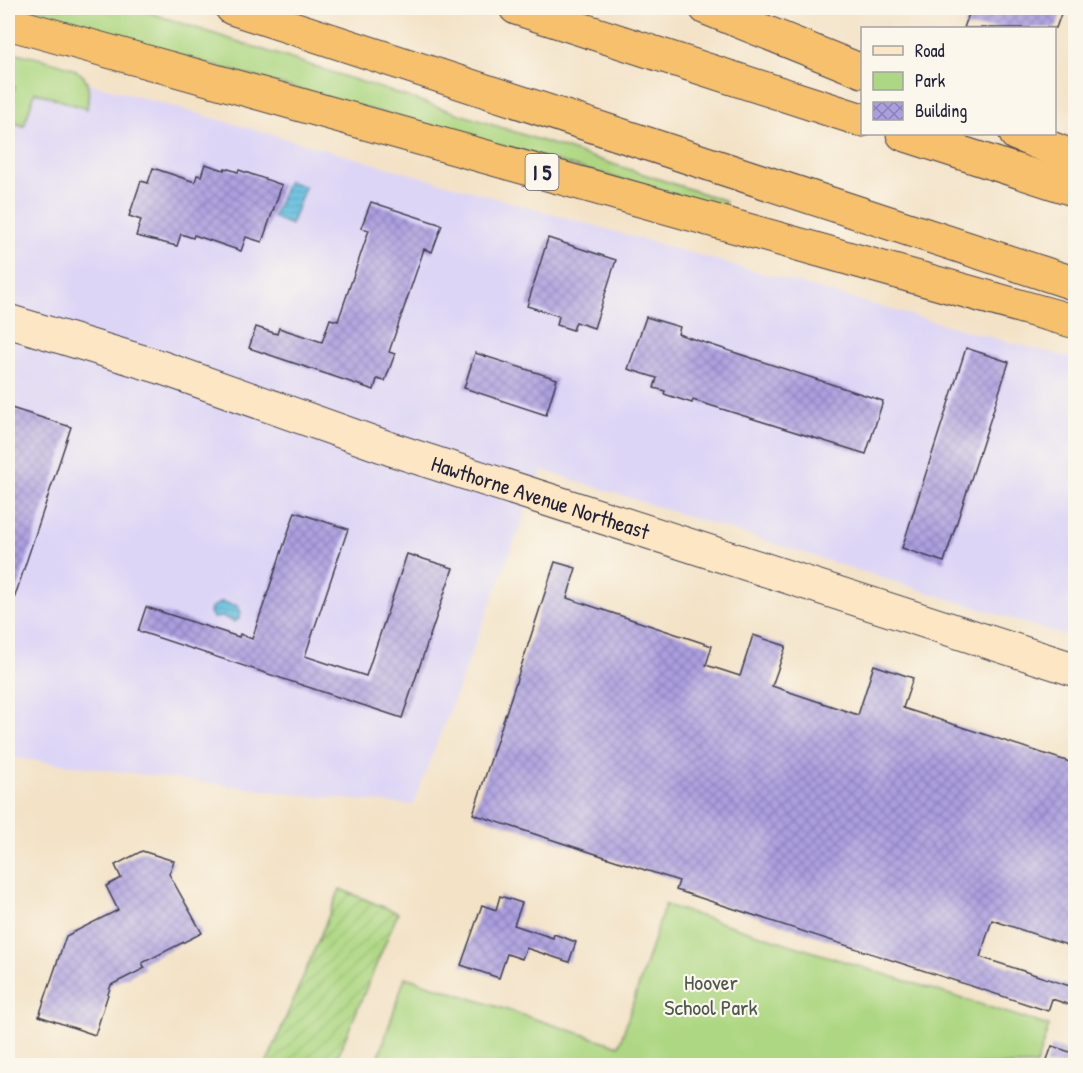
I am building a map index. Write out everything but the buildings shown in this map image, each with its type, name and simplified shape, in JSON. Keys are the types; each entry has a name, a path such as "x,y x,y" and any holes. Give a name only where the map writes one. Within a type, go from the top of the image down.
{"highway":[{"path":"232,8 1076,284"},
{"path":"516,8 861,120"},
{"path":"706,8 861,71"},
{"name":"I 5","path":"8,23 1076,322"},
{"path":"906,135 1076,190"},
{"path":"1018,135 1076,158"}],"main road":[{"name":"Hawthorne Avenue Northeast","path":"8,321 149,363 391,449 1076,670"}],"shaded area":[{"path":"8,60 967,331 1075,359 1075,639 542,470 413,805 301,795 8,757"}],"green space":[{"path":"8,8 135,8 726,201 723,208"},
{"path":"8,51 60,64 79,72 88,84 87,109 35,92 24,126 8,121 8,109 15,87 8,84"},
{"path":"340,889 398,913 334,1065 266,1065"},
{"name":"Hoover School Park","path":"665,905 1049,1026 1036,1065 376,1065 405,977 619,1046"}],"water":[{"path":"288,181 305,187 291,225 273,217"},
{"path":"221,602 238,606 241,613 239,619 234,622 223,617 213,618 211,608"}]}
